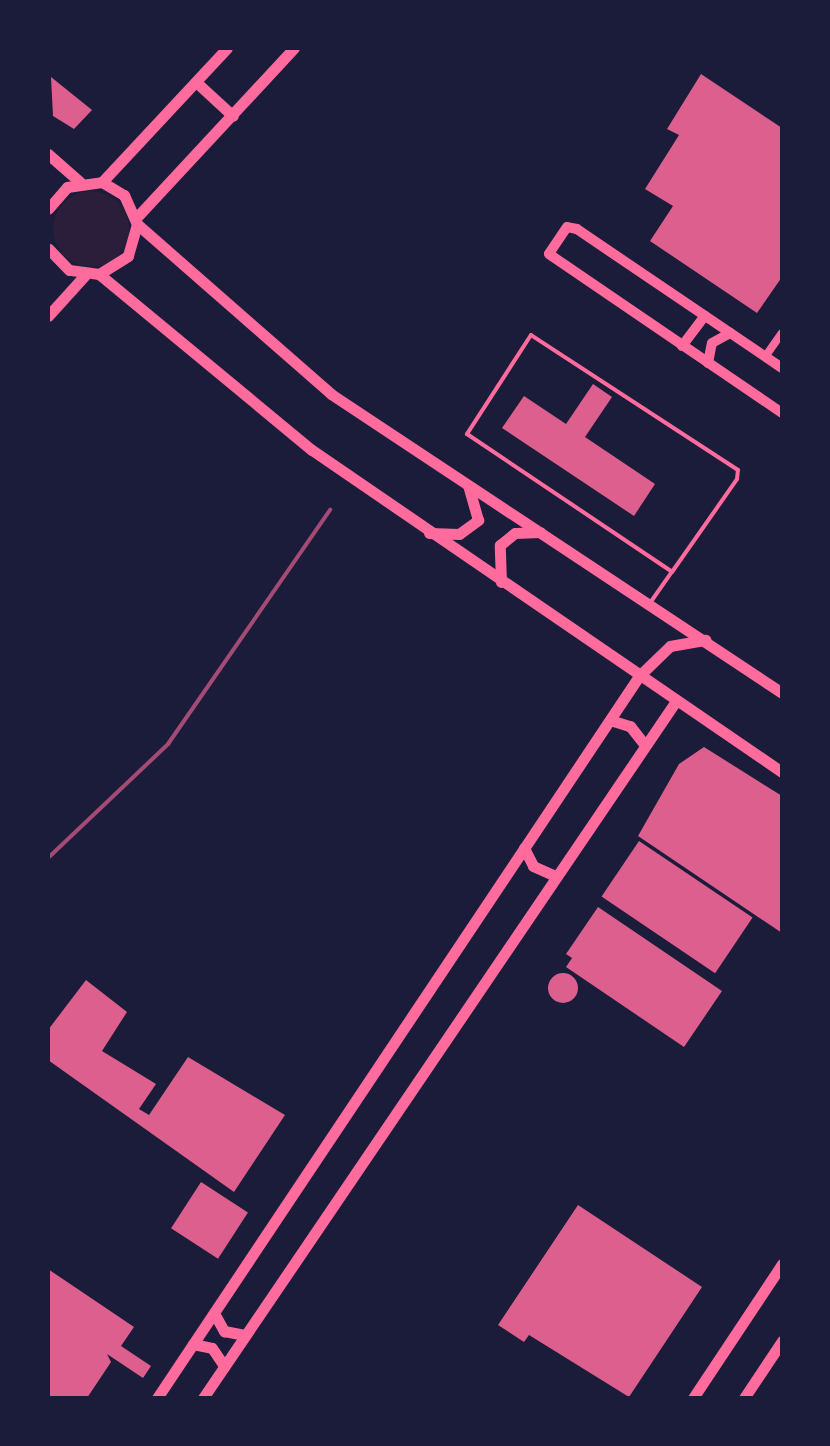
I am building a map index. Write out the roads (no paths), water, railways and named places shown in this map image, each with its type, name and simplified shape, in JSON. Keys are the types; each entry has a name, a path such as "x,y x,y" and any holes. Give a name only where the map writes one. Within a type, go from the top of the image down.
{"main road":[{"path":"102,182 227,48"},
{"path":"48,248 85,275 99,274 128,256 137,221 294,48"},
{"path":"196,82 233,116"},
{"path":"48,154 80,182"},
{"path":"48,209 80,182 102,182 124,195 137,221 331,394 782,693"},
{"path":"99,274 312,450 428,533 782,772"},
{"path":"48,316 85,275"},
{"path":"428,533 459,534 478,520 477,500 465,481"},
{"path":"501,582 500,545 515,533 541,532"},
{"path":"157,1398 639,676 670,646 705,640"},
{"path":"203,1398 553,875 676,701"},
{"path":"610,720 630,726 644,744"},
{"path":"524,848 533,866 553,875"},
{"path":"693,1398 782,1264"},
{"path":"214,1313 224,1331 245,1335"},
{"path":"744,1398 782,1341"},
{"path":"193,1344 212,1348 224,1366"}],"street":[{"path":"782,368 567,227 549,254 782,413"},
{"path":"682,346 705,316"},
{"path":"708,363 712,343 730,333"},
{"path":"765,357 782,333"}],"lane":[{"path":"650,603 672,572 738,470 531,335 467,434 672,572"}],"railway":[{"path":"48,858 168,744 330,510"}]}
